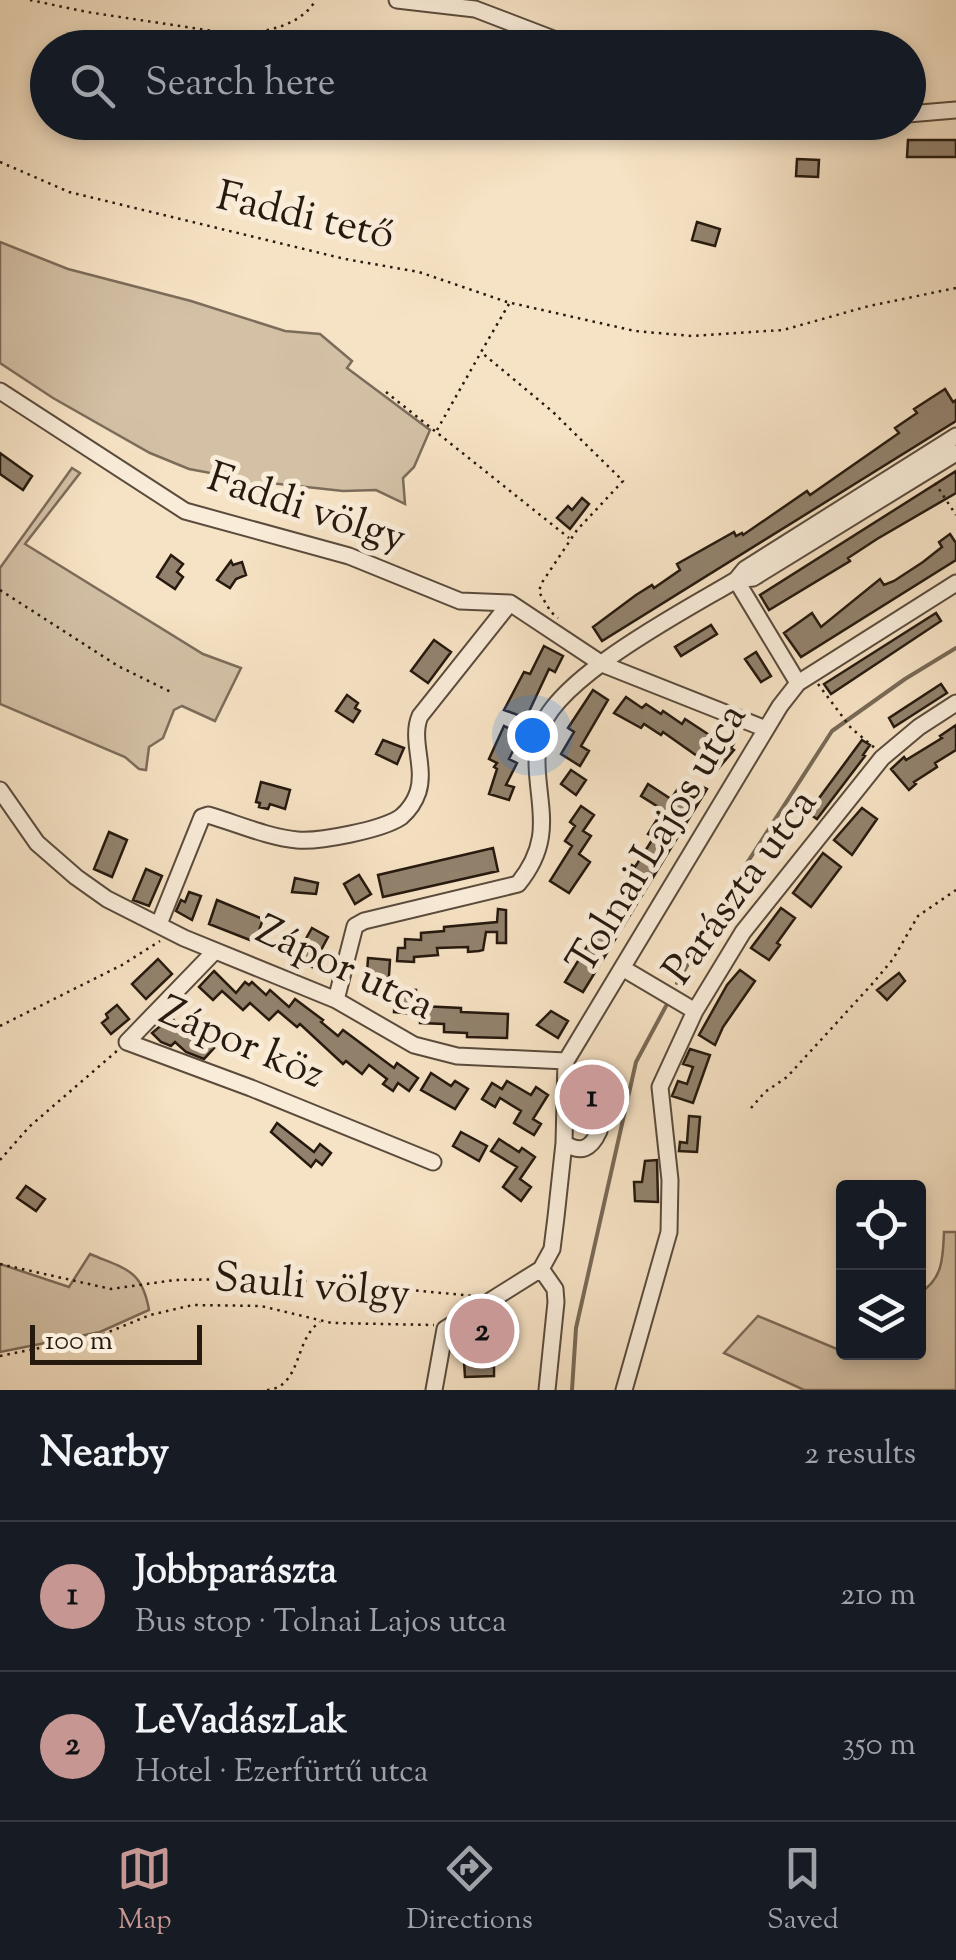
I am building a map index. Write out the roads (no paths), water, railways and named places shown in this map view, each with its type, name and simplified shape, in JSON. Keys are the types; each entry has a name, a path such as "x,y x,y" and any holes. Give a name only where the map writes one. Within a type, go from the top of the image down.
{"street":[{"path":"397,0 475,8 531,30"},
{"path":"926,112 956,110"},
{"name":"Faddi völgy","path":"0,391 185,511 349,556 460,601 510,602"},
{"path":"336,1000 354,926 518,884 531,868 543,828 537,763 540,732 550,710 573,685 736,580 745,569 956,436"},
{"path":"736,580 753,578 956,453"},
{"path":"736,580 805,679"},
{"name":"Tolnai Lajos utca","path":"541,1269 552,1248 564,1143 567,1069 766,729 805,679 956,582"},
{"path":"167,928 197,826 208,815 279,836 312,841 366,829 404,815 420,784 416,726 420,716 510,602 602,664 766,729"},
{"name":"Parászta utca","path":"624,1390 669,1232 670,1180 660,1087 695,1011 743,932 885,756 956,703"},
{"name":"Zápor utca","path":"0,790 37,843 107,899 215,950 336,1000 414,1045 457,1056 567,1069"},
{"name":"Zápor köz","path":"215,950 127,1042 434,1162"},
{"path":"624,969 695,1011"},
{"path":"564,1143 577,1150 586,1149 599,1132 567,1069"},
{"path":"434,1390 445,1329 541,1269 554,1289 556,1302 547,1390"}],"waterway":[{"path":"677,983 738,877 832,731 956,648"},
{"path":"572,1390 576,1328 636,1062 666,1006"}],"place":[{"name":"Jobbparászta","path":"592,1097"},
{"name":"LeVadászLak","path":"482,1331"}]}
